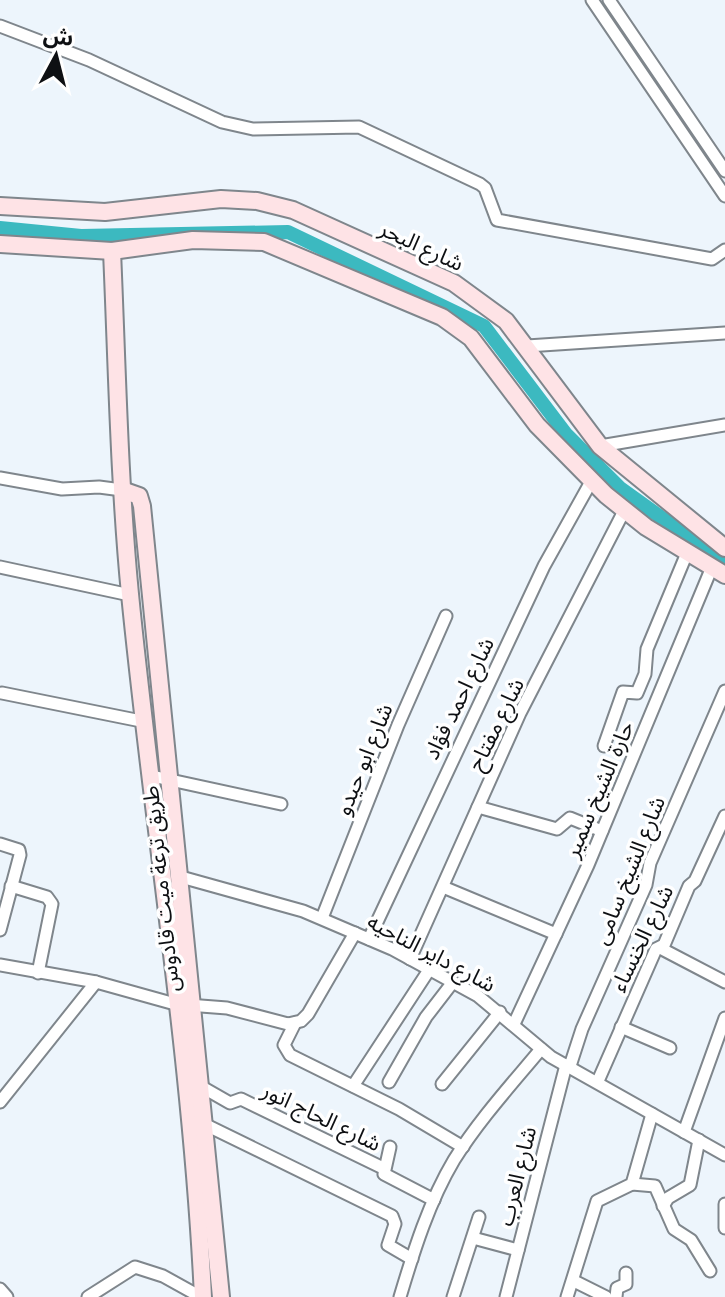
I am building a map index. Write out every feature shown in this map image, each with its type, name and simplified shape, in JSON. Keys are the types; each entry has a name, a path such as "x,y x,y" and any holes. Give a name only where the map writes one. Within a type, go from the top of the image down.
{"street":[{"path":"592,0 725,196"},
{"path":"609,0 725,171"},
{"path":"0,26 89,60 205,116 238,127 340,125 378,134 480,184 485,188 497,220 712,259 725,250"},
{"name":"شارع البحر","path":"0,206 105,212 221,199 257,201 293,210 454,283 506,321 600,446 724,545"},
{"path":"0,244 112,251 193,240 264,242 442,317 471,338 537,425 624,511 718,571"},
{"name":"طريق ترعة ميت قادوس","path":"112,251 122,490 130,595 152,776 170,854 181,877 221,1297"},
{"path":"527,346 725,333"},
{"path":"600,446 725,425"},
{"path":"0,478 62,489 99,487 122,490"},
{"name":"شارع احمد فؤاد","path":"369,939 544,566 592,480"},
{"name":"طريق ترعة ميت قادوس","path":"122,490 135,493 142,506 171,780 175,1004 198,1216 202,1297"},
{"name":"شارع مفتاح","path":"410,959 520,713 624,511"},
{"path":"604,746 623,692 638,692 646,670 647,649 687,553"},
{"path":"0,567 130,595"},
{"name":"حارة الشيخ سمير","path":"514,1024 718,571"},
{"name":"شارع ابو حيدو","path":"322,918 398,725 446,616"},
{"name":"شارع الشيخ سامى","path":"568,1065 646,885 650,863 720,715 725,691"},
{"path":"2,693 146,722"},
{"path":"152,776 281,804"},
{"path":"478,807 559,829 570,818 602,831"},
{"name":"شارع الخنساء","path":"598,1081 656,949 660,948 724,818"},
{"path":"0,844 19,850 0,930"},
{"name":"شارع داير الناحيه","path":"181,877 253,895 322,918 410,959 500,1012 541,1049 725,1155"},
{"path":"11,886 47,897 52,904 38,973"},
{"path":"443,887 556,934"},
{"path":"355,933 308,1014 295,1023 284,1045 286,1052 463,1147"},
{"path":"660,948 725,982"},
{"path":"0,965 96,982 175,1004 194,1004 295,1023"},
{"path":"353,1086 429,970"},
{"path":"0,1102 96,982"},
{"path":"389,1082 426,1017 453,982"},
{"path":"442,1084 500,1012"},
{"path":"684,1132 725,1018"},
{"path":"621,1027 670,1048"},
{"path":"400,1297 434,1200 463,1147 541,1049"},
{"name":"شارع العرب","path":"506,1297 568,1065"},
{"name":"شارع الحاج انور","path":"202,1087 232,1104 241,1099 383,1168 387,1176 434,1200"},
{"path":"632,1184 652,1114"},
{"path":"206,1125 392,1216 395,1224 388,1245 412,1259"},
{"path":"663,1206 668,1198 690,1185 699,1140"},
{"name":"شارع الحاج انور","path":"383,1168 390,1147"},
{"path":"567,1297 597,1201 632,1184 655,1186 674,1229 691,1240 710,1271"},
{"path":"725,1205 725,1228"},
{"path":"453,1297 479,1217"},
{"path":"473,1238 518,1250"},
{"path":"88,1297 135,1267 163,1276 202,1297"},
{"path":"616,1297 617,1288 626,1284 626,1273"},
{"path":"574,1281 606,1297"},
{"path":"0,1289 7,1297"}],"waterway":[{"path":"0,228 81,236 288,232 484,326 566,434 620,488 725,563"}]}
